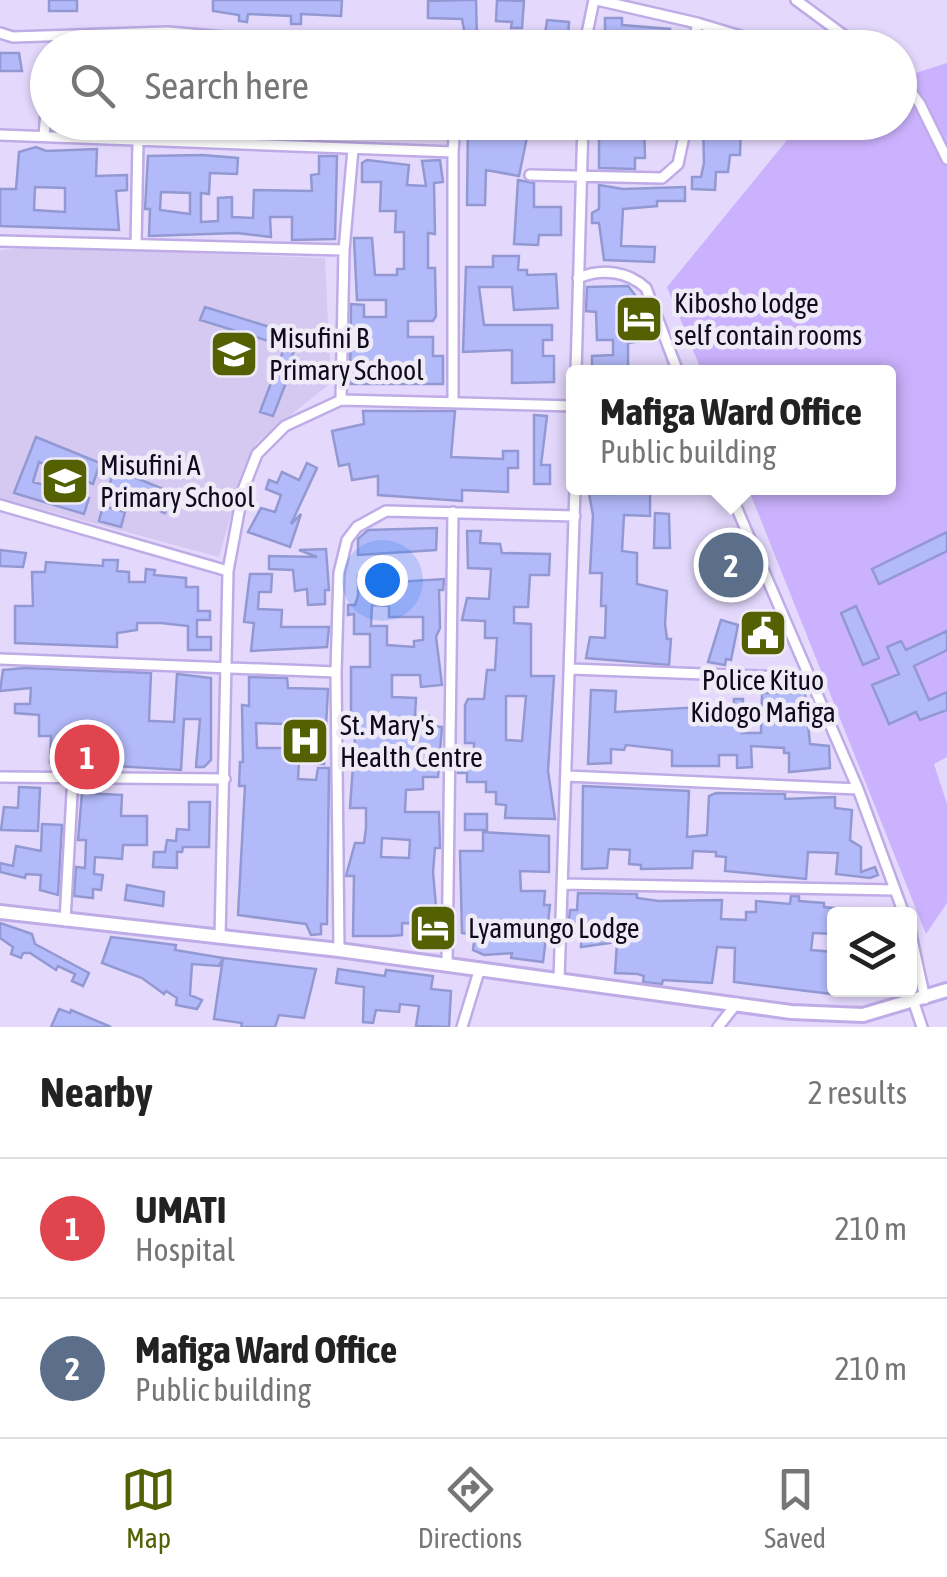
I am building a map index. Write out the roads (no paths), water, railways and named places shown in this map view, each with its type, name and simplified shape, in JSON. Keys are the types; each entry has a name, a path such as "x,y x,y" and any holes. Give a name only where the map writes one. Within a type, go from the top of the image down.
{"street":[{"path":"588,30 596,0 720,30"},
{"path":"796,0 837,30"},
{"path":"696,30 697,23"},
{"path":"0,33 30,36"},
{"path":"917,100 947,159"},
{"path":"0,135 30,136"},
{"path":"119,140 453,152"},
{"path":"453,140 454,401"},
{"path":"576,365 583,140"},
{"path":"530,175 658,178 669,175 680,159 684,140"},
{"path":"136,245 138,141"},
{"path":"341,400 344,250 353,149"},
{"path":"0,241 344,250"},
{"path":"578,278 592,272 617,273 646,288 675,365"},
{"path":"220,938 228,571 243,490 256,454 286,426 341,400 566,406"},
{"path":"559,980 575,495"},
{"path":"731,495 858,789 901,907"},
{"path":"0,505 228,571"},
{"path":"339,950 336,672 339,573 347,540 357,527 386,512 575,516"},
{"path":"446,965 453,512"},
{"path":"0,659 336,672"},
{"path":"571,669 810,678"},
{"path":"66,921 73,776"},
{"path":"566,776 858,789"},
{"path":"0,778 225,779"},
{"path":"563,884 895,890"},
{"path":"0,912 339,950 792,1012 863,1015 947,990"},
{"path":"462,1027 480,968"},
{"path":"917,980 922,1027"},
{"path":"718,1027 737,1002"}],"place":[{"name":"Kibosho lodge self contain rooms","path":"639,319"},
{"name":"Misufini B Primary School","path":"234,354"},
{"name":"Misufini A Primary School","path":"65,481"},
{"name":"Mafiga Ward Office","path":"731,565"},
{"name":"Police Kituo Kidogo Mafiga","path":"763,633"},
{"name":"St. Mary's Health Centre","path":"305,741"},
{"name":"UMATI","path":"87,757"},
{"name":"Lyamungo Lodge","path":"433,928"}]}
